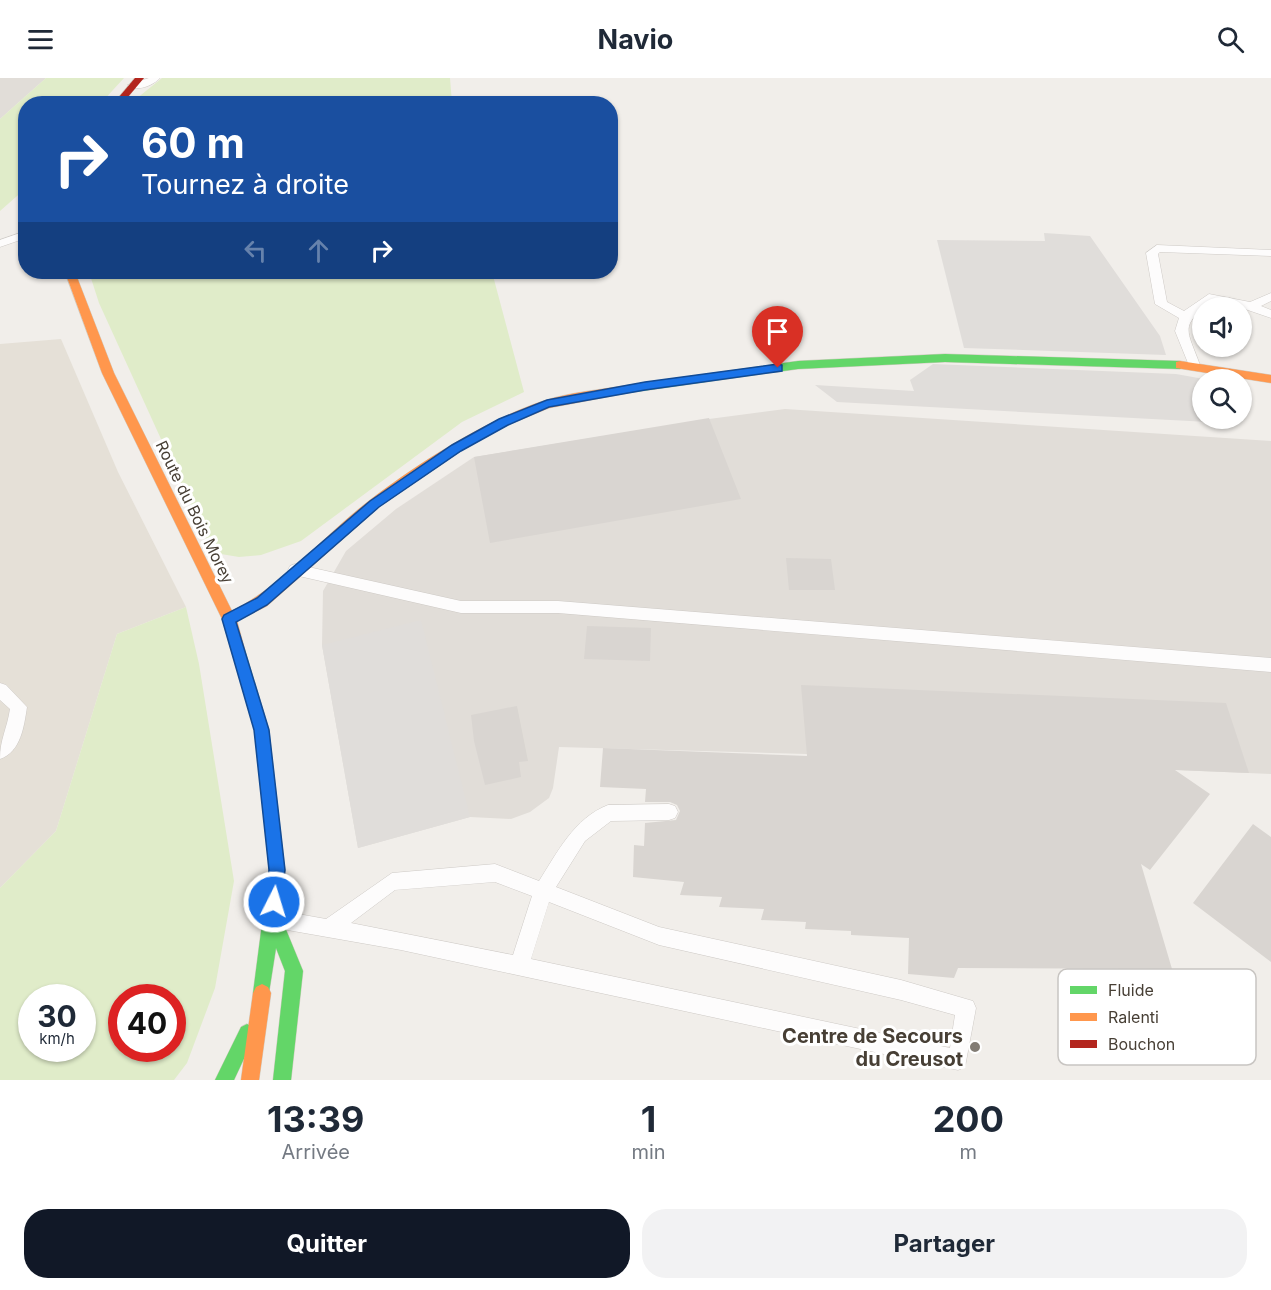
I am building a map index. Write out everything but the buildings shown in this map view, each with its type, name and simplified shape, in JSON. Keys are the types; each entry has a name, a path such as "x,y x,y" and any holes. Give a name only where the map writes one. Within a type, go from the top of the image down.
{"street":[{"path":"124,96 136,82"},
{"name":"Route du Bois Morey","path":"73,279 108,374 229,619 262,730 277,870 273,918 250,1080"},
{"path":"229,619 262,602 295,570 374,504 457,448 504,422 547,404 645,386 798,365 945,358 1194,365 1271,379"},
{"name":"Route du Bois Morey","path":"273,918 294,971 282,1080"},
{"name":"Route du Bois Morey","path":"224,1080 262,1002"}],"lane":[{"path":"136,82 146,84 155,78"},
{"path":"0,244 18,237"},
{"path":"1185,316 1161,304 1152,253 1157,248 1271,253"},
{"path":"1252,306 1271,297"},
{"path":"1252,306 1271,314"},
{"path":"1192,311 1185,316 1181,332 1194,365"},
{"path":"295,570 461,607 558,607 1271,665"},
{"path":"0,690 18,707 14,735 0,752"},
{"path":"519,967 543,891 579,835 608,813 669,812"},
{"path":"273,918 519,967 958,1060 966,1008 901,990 659,936 495,873 392,882 329,928"}],"shaded area":[{"path":"0,78 46,78 26,96 18,96 18,103 0,119"},
{"path":"1044,233 1090,236 1160,336 1166,355 964,348 937,240 1045,241"},
{"path":"61,339 118,472 186,607 117,634 56,831 0,888 0,344"},
{"path":"933,364 1176,374 1192,377 1192,421 837,402 815,385 914,391 910,380"},
{"path":"785,409 1271,441 1271,774 806,754 559,747 553,788 549,798 530,812 511,819 470,817 358,848 322,645 323,591 346,551 396,509 474,457"},
{"path":"421,620 470,817 358,848 322,645"}],"green space":[{"path":"46,78 124,78 107,96 26,96"},
{"path":"162,78 450,78 451,96 140,96"},
{"path":"18,103 18,195 0,211 0,119"},
{"path":"91,279 494,279 524,392 462,422 301,541 261,555 239,557 221,554 207,540 99,303"},
{"path":"186,607 199,664 234,881 215,988 187,1063 174,1080 0,1080 0,888 56,831 117,634"}],"traffic: fast":[{"path":"628,389 798,365 945,358 1180,365"},
{"path":"238,650 262,730 277,870 262,993"},
{"path":"274,921 294,971 282,1080"},
{"path":"224,1080 247,1033"}],"traffic: slow":[{"path":"73,279 108,373 229,619 238,650"},
{"path":"1180,365 1271,379"},
{"path":"229,619 262,602 374,504 457,448 504,422 547,404 628,389"},
{"path":"250,1080 262,993"}],"traffic: jam":[{"path":"124,96 140,78"}],"place":[{"name":"Centre de Secours du Creusot","path":"975,1047"}],"route":[{"path":"274,902 277,870 262,730 229,619 262,602 295,570 374,504 457,448 504,422 547,404 645,386 778,368"}]}
